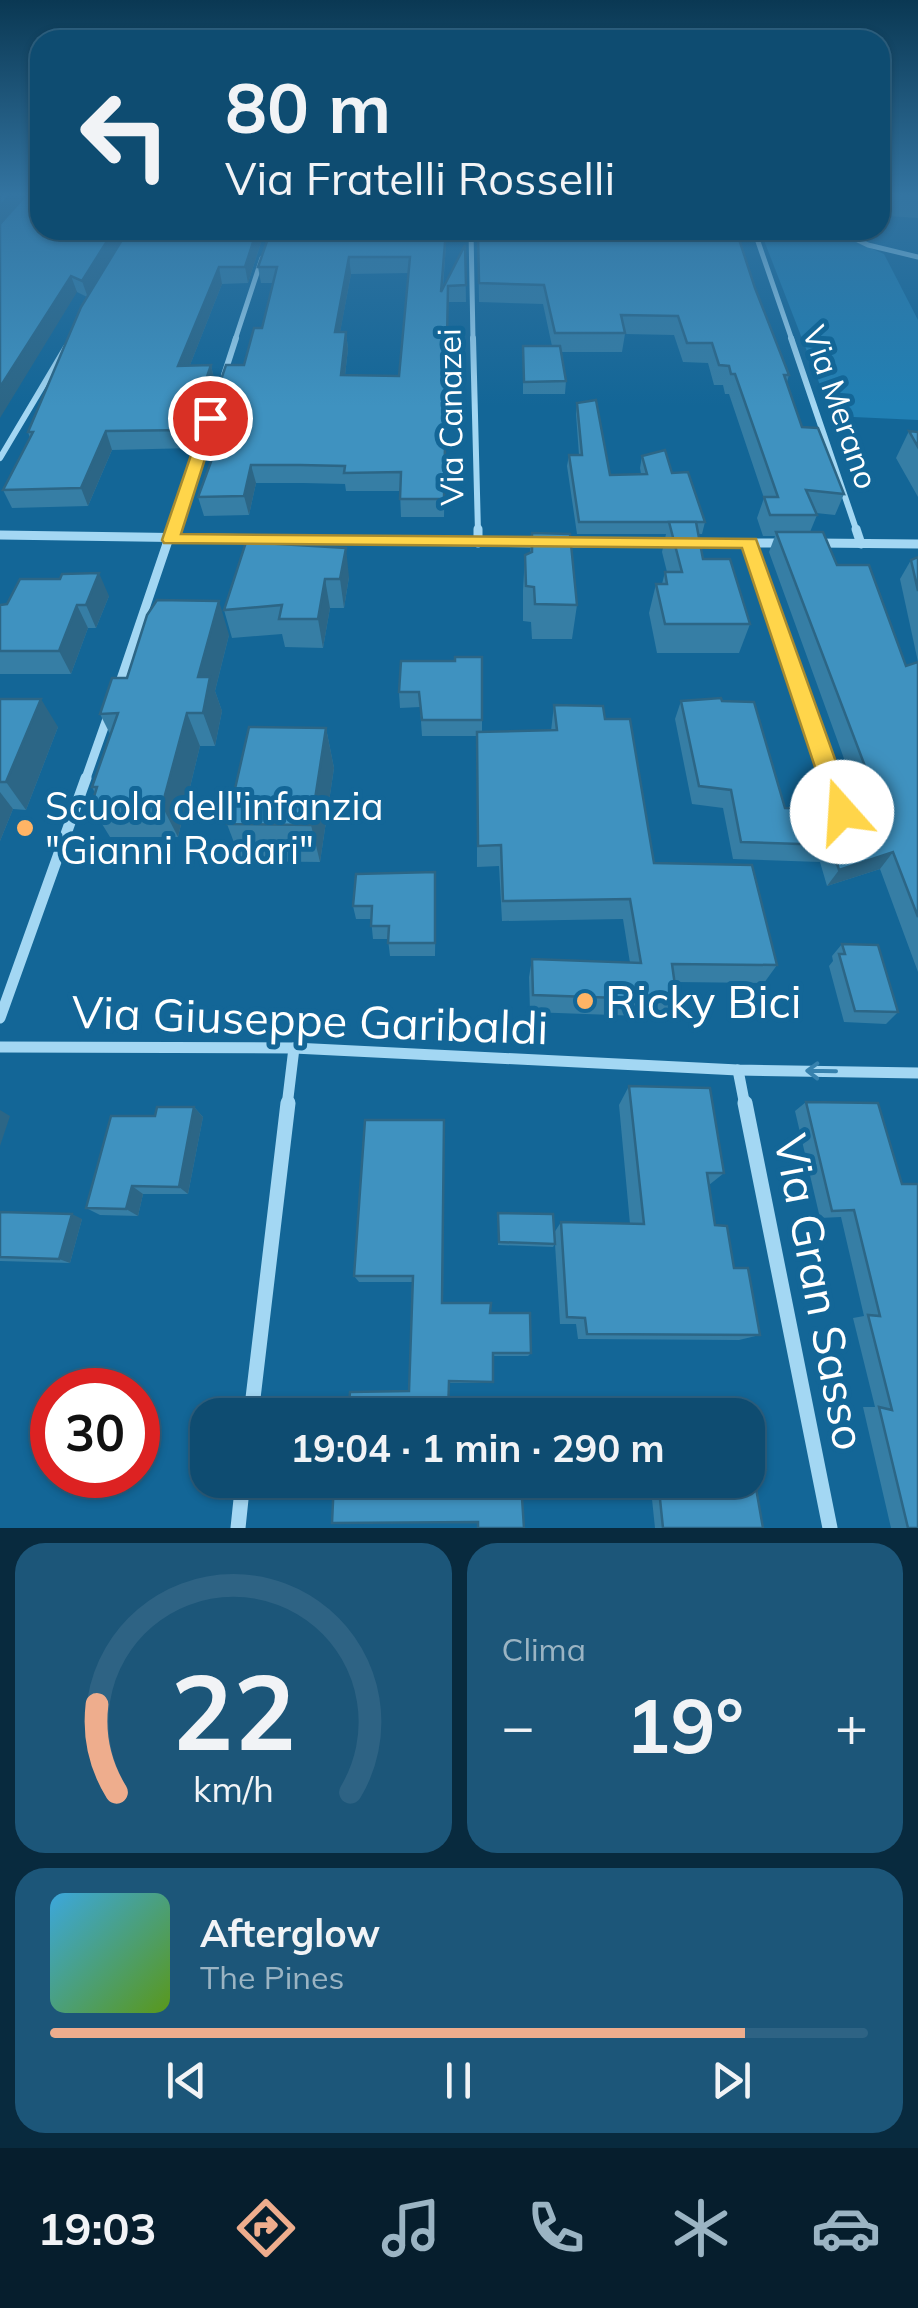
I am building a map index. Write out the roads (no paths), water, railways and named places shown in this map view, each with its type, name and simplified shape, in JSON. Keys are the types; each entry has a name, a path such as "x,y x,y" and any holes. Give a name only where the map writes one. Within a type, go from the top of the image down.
{"street":[{"path":"222,380 261,264"},
{"name":"Via Canazei","path":"472,264 478,543"},
{"name":"Via Merano","path":"766,264 861,544"},
{"path":"0,458 68,344"},
{"path":"0,1018 171,540 210,418"},
{"path":"0,535 171,540 786,543"},
{"path":"749,542 842,812"},
{"path":"805,543 916,547"},
{"name":"Via Giuseppe Garibaldi","path":"0,1046 294,1048 738,1070 918,1072"},
{"path":"253,1398 294,1048"},
{"name":"Via Gran Sasso","path":"738,1070 830,1528"},
{"path":"238,1528 241,1498"}],"place":[{"name":"Scuola dell'infanzia \"Gianni Rodari\"","path":"25,828"},
{"name":"Ricky Bici","path":"585,1001"}]}
